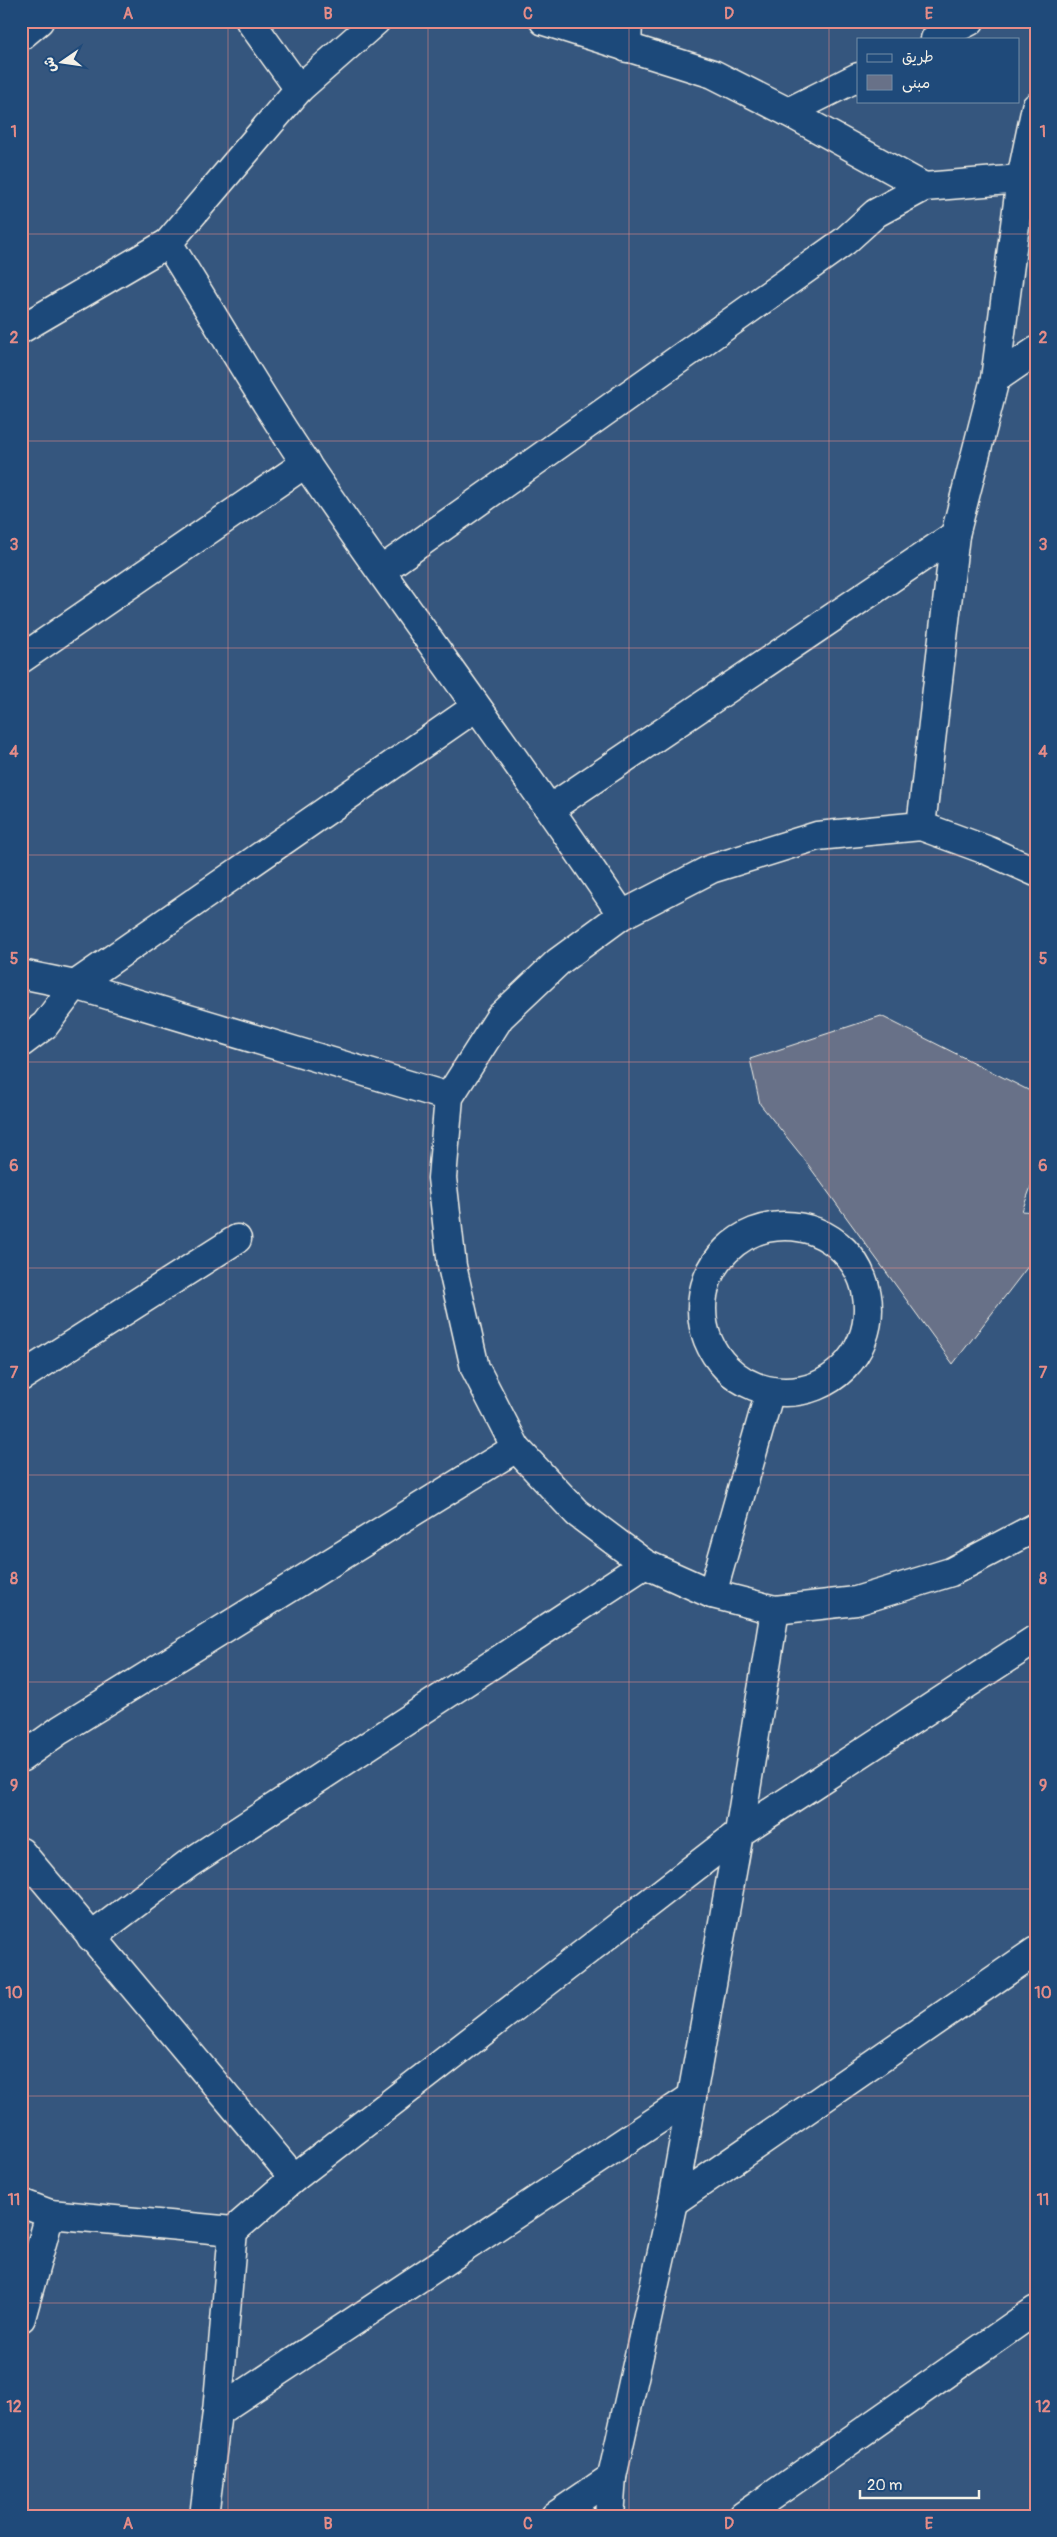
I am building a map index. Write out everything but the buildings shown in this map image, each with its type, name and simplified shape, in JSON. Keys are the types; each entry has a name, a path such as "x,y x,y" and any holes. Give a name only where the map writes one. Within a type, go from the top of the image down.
{"street":[{"path":"21,36 38,21"},
{"path":"250,21 300,89"},
{"path":"21,329 168,242 300,89 376,21"},
{"path":"544,21 627,34 788,112 924,187"},
{"path":"937,38 970,21"},
{"path":"788,112 857,78"},
{"path":"921,826 955,535 995,379 1021,179 1036,107"},
{"path":"382,570 845,241 876,213 924,187 1021,179"},
{"path":"168,242 306,463 476,707 550,808 622,915"},
{"path":"995,379 1036,351"},
{"path":"21,659 306,463"},
{"path":"550,808 955,535"},
{"path":"21,1043 45,1025 75,985 476,707"},
{"path":"1036,872 989,850 921,826 816,836 711,870 622,915 558,962 500,1017 449,1097 442,1178 452,1266 475,1368 516,1448 577,1513 645,1564 712,1594 775,1610 856,1601 951,1572 1036,1527"},
{"path":"21,974 75,985 449,1097"},
{"path":"787,1226 808,1229 827,1237 843,1250 856,1267 864,1286 867,1307 865,1328 858,1348 846,1365 830,1379 811,1388 791,1392 770,1391 750,1384 733,1373 718,1359 708,1341 702,1321 702,1300 707,1280 716,1261 730,1246 747,1234 767,1228 787,1226"},
{"path":"21,1377 237,1239"},
{"path":"712,1594 770,1391"},
{"path":"21,1758 68,1724 516,1448"},
{"path":"91,1937 188,1864 645,1564"},
{"path":"609,2516 612,2477 673,2202 739,1833 775,1610"},
{"path":"204,2516 217,2412 233,2231 294,2178 739,1833 1036,1639"},
{"path":"21,1852 294,2178"},
{"path":"673,2202 1036,1951"},
{"path":"217,2412 692,2097"},
{"path":"21,2203 50,2214 233,2231"},
{"path":"21,2318 50,2214"},
{"path":"743,2516 1036,2310"},
{"path":"556,2516 612,2477"}]}
